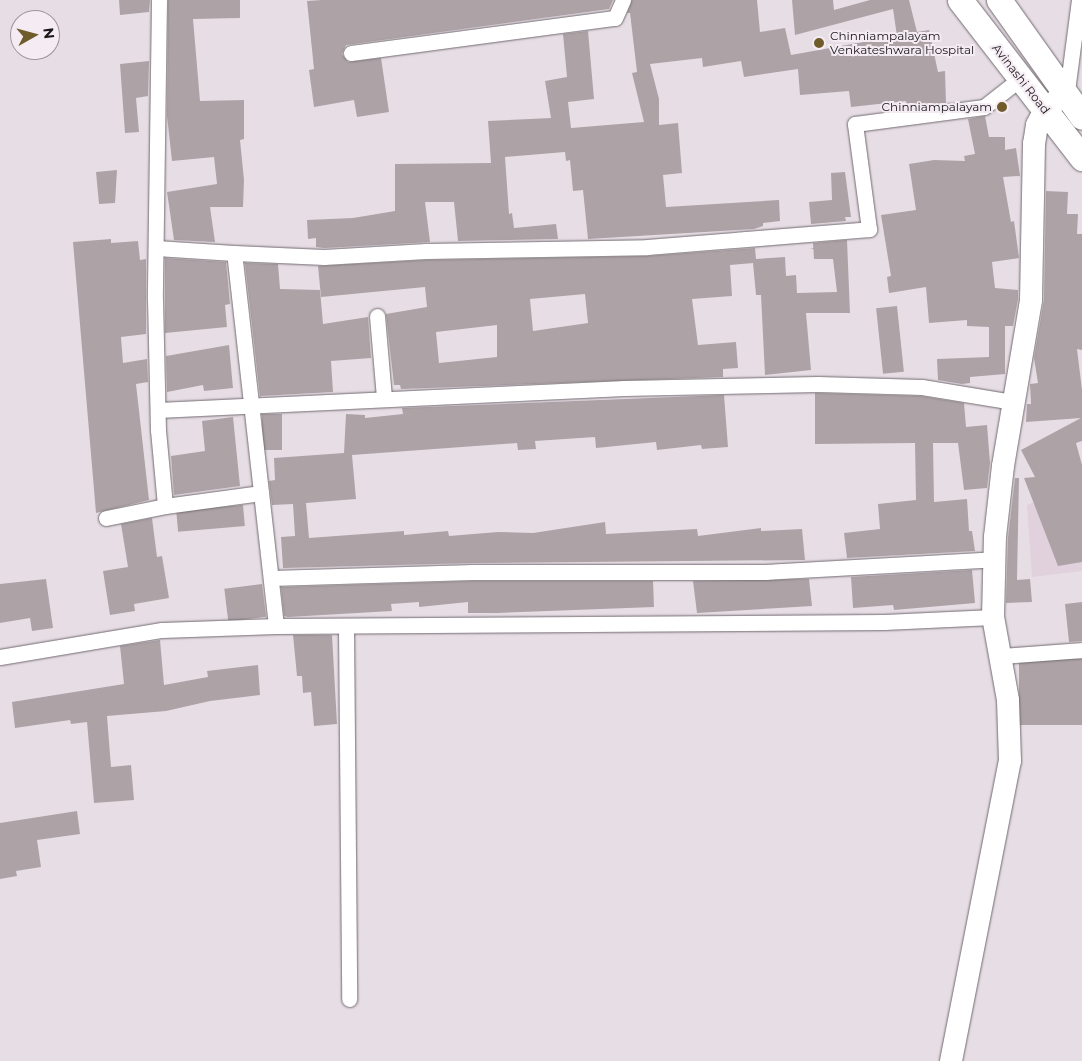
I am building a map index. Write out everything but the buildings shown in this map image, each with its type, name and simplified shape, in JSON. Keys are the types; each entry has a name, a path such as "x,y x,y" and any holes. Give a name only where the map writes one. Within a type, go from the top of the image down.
{"main road":[{"name":"Avinashi Road","path":"960,0 1082,158"},
{"path":"999,0 1067,91 1082,117"},
{"path":"951,1061 1010,761 1011,732 1002,656 993,617 995,559 1003,466 1031,300 1034,144 1037,125 1045,110 1067,91"}],"street":[{"path":"159,0 156,248 158,410 165,506"},
{"path":"351,52 615,18 623,0"},
{"path":"1067,91 1079,0"},
{"path":"156,248 324,257 426,251 647,246 869,229 855,124 984,107 1021,78"},
{"path":"234,253 249,379 249,405 276,626"},
{"path":"377,316 384,398"},
{"path":"158,410 384,398 818,384 922,387 1014,402"},
{"path":"106,518 165,506 260,493"},
{"path":"271,578 472,572 765,572 995,559"},
{"path":"0,657 162,630 276,626 884,622 993,617"},
{"path":"346,626 349,999"},
{"path":"1002,656 1082,650"}],"shaded area":[{"path":"1082,485 1082,571 1032,577 1027,505"}],"place":[{"name":"Chinniampalayam Venkateshwara Hospital","path":"819,43"},
{"name":"Chinniampalayam","path":"1002,107"}]}
